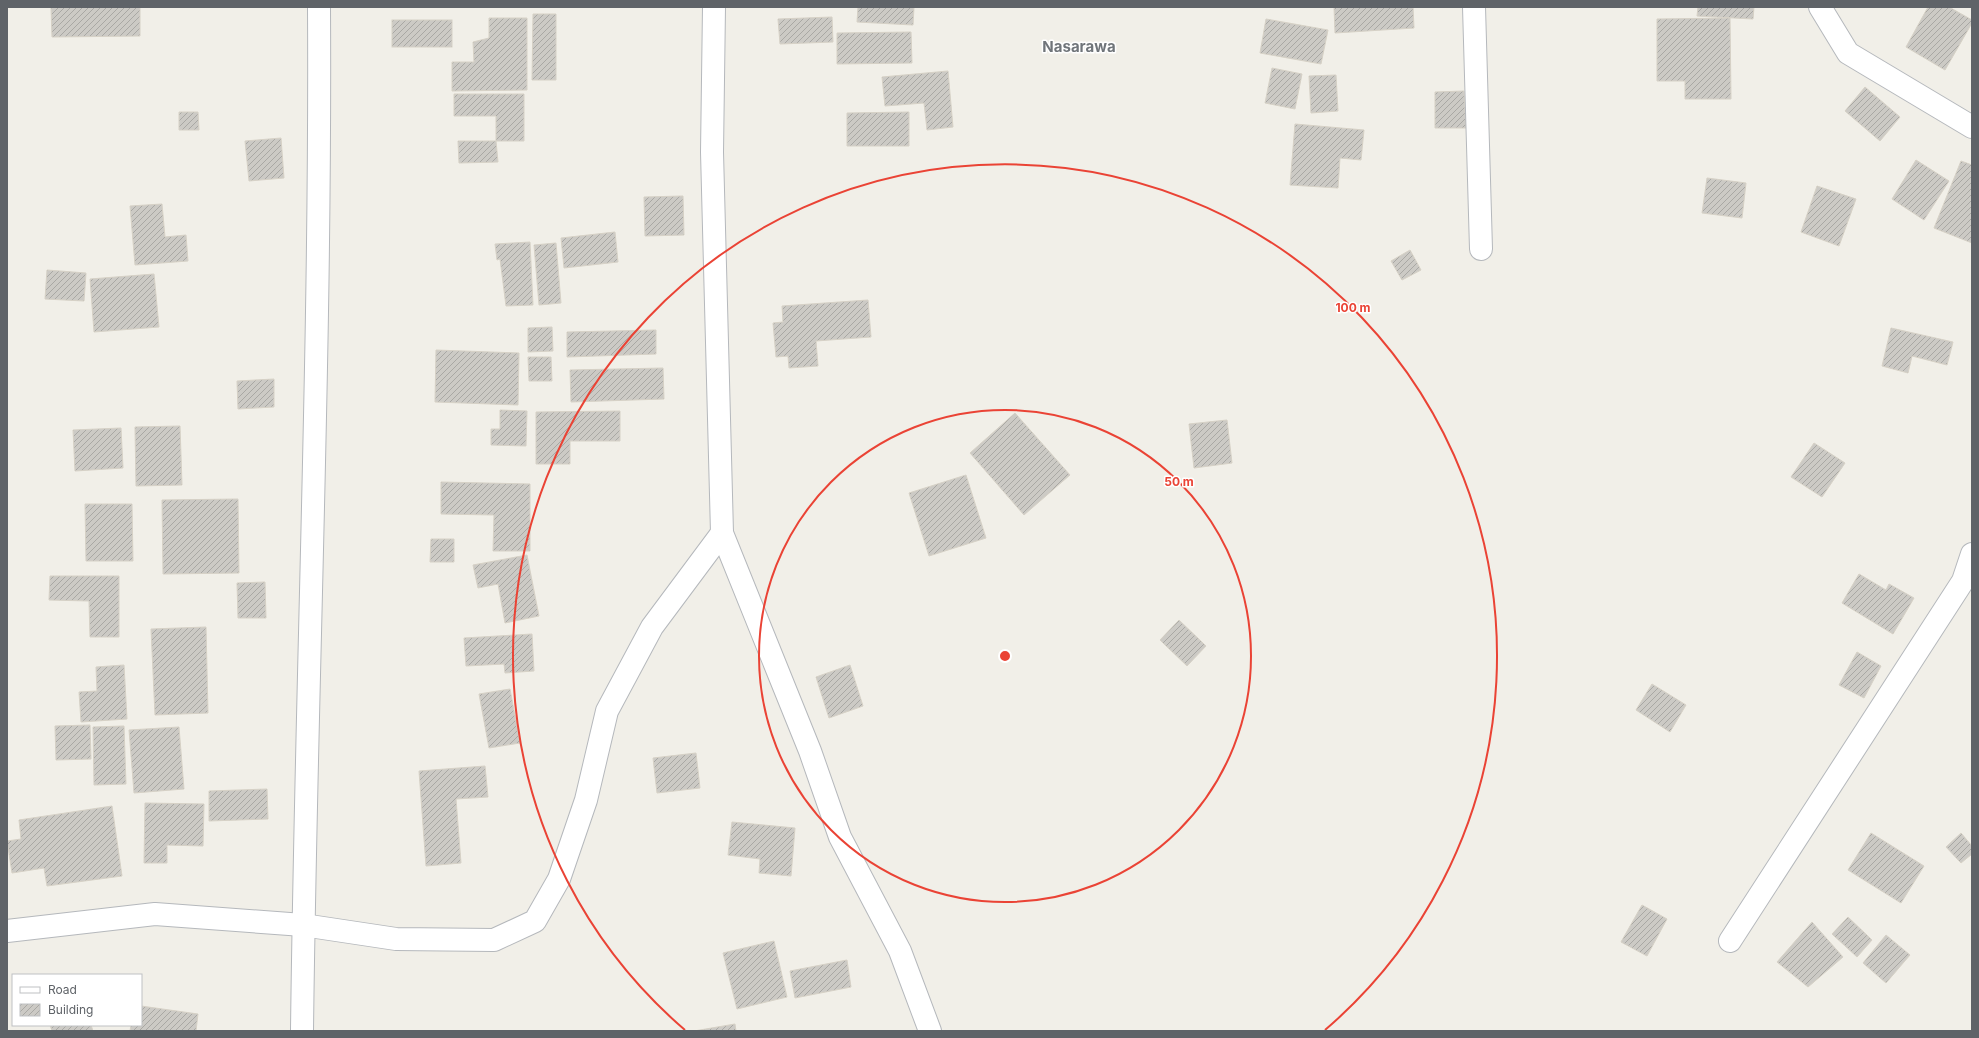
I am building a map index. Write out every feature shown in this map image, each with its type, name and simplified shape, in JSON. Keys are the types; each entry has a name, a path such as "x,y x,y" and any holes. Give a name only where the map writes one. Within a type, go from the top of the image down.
{"street":[{"path":"302,1031 303,925 320,182 319,7"},
{"path":"714,7 712,152 722,533 810,751 840,837 900,951 930,1031"},
{"path":"1474,7 1481,249"},
{"path":"1820,7 1848,53 1972,128"},
{"path":"7,931 155,914 303,925 396,939 494,940 535,921 559,879 586,800 607,711 652,627 722,533"},
{"path":"1730,941 1967,586 1972,554"}],"building":[{"path":"51,7 140,7 140,36 52,37"},
{"path":"858,7 914,7 913,25 857,22"},
{"path":"1334,7 1413,7 1414,28 1335,33"},
{"path":"1698,7 1754,7 1753,19 1697,16"},
{"path":"1928,7 1949,7 1972,20 1972,23 1945,70 1906,47"},
{"path":"533,14 556,14 556,80 532,80"},
{"path":"832,17 833,42 780,44 778,19"},
{"path":"489,18 527,18 527,90 452,91 452,62 474,62 473,42 489,38"},
{"path":"1730,18 1731,99 1685,99 1685,81 1657,81 1657,19"},
{"path":"1266,19 1328,30 1321,64 1260,53"},
{"path":"392,20 452,20 452,47 392,47"},
{"path":"911,32 912,63 837,64 837,33"},
{"path":"1272,68 1302,74 1295,109 1265,103"},
{"path":"948,71 953,127 927,130 924,103 885,106 882,77"},
{"path":"1336,75 1338,111 1311,113 1309,76"},
{"path":"1865,87 1900,117 1880,141 1845,111"},
{"path":"1464,91 1466,128 1435,128 1435,92"},
{"path":"454,94 524,94 524,141 496,141 496,116 454,116"},
{"path":"179,112 198,112 199,130 179,130"},
{"path":"909,112 909,146 847,146 847,113"},
{"path":"1295,124 1364,130 1361,160 1340,158 1338,188 1290,185"},
{"path":"281,138 284,178 249,181 245,141"},
{"path":"458,141 496,141 498,162 459,163"},
{"path":"1916,160 1949,181 1924,220 1892,199"},
{"path":"1961,161 1972,165 1972,243 1934,228"},
{"path":"1707,178 1746,183 1742,218 1702,213"},
{"path":"1817,186 1856,199 1839,246 1801,232"},
{"path":"683,196 684,235 645,236 644,197"},
{"path":"162,204 165,237 186,235 188,261 135,265 130,206"},
{"path":"615,232 618,262 564,268 561,238"},
{"path":"530,242 533,305 506,306 500,259 497,260 495,244"},
{"path":"556,243 561,303 539,305 534,245"},
{"path":"1410,250 1421,270 1402,280 1391,261"},
{"path":"47,270 86,273 84,301 45,299"},
{"path":"154,274 159,327 94,332 90,279"},
{"path":"868,300 871,337 816,341 818,366 789,368 788,356 776,357 773,323 783,322 782,306"},
{"path":"552,327 553,351 528,352 528,328"},
{"path":"1891,328 1953,342 1947,365 1912,356 1908,373 1882,366"},
{"path":"656,330 656,354 567,357 567,332"},
{"path":"436,350 519,353 518,405 435,402"},
{"path":"528,357 551,357 552,381 529,381"},
{"path":"663,368 664,399 571,402 570,370"},
{"path":"274,379 274,407 238,409 237,381"},
{"path":"500,410 527,411 526,446 491,445 491,429 500,429"},
{"path":"620,411 620,441 570,441 570,464 536,464 536,412"},
{"path":"1015,413 1070,475 1024,515 970,453"},
{"path":"1227,420 1232,463 1194,468 1189,424"},
{"path":"180,426 182,485 136,486 135,427"},
{"path":"121,428 123,468 75,471 73,430"},
{"path":"1814,443 1845,463 1822,497 1791,477"},
{"path":"966,475 986,538 929,556 909,493"},
{"path":"441,482 530,484 530,551 493,551 494,515 441,514"},
{"path":"238,499 239,573 163,574 162,500"},
{"path":"85,504 132,504 133,561 86,561"},
{"path":"431,539 454,539 454,562 430,562"},
{"path":"527,555 539,616 505,623 498,584 478,588 473,565"},
{"path":"1859,574 1886,590 1889,584 1914,598 1893,634 1842,603"},
{"path":"50,576 119,576 119,637 90,637 89,601 49,600"},
{"path":"265,582 266,618 238,618 237,583"},
{"path":"1179,620 1206,646 1187,666 1160,640"},
{"path":"206,627 208,713 155,715 151,629"},
{"path":"532,634 534,671 505,673 504,664 466,666 464,638"},
{"path":"1857,652 1881,666 1864,698 1839,685"},
{"path":"124,665 127,719 81,722 79,692 97,691 96,667"},
{"path":"850,665 863,706 829,718 816,677"},
{"path":"1652,684 1686,705 1670,732 1636,710"},
{"path":"510,689 520,743 489,748 479,694"},
{"path":"90,725 91,759 56,760 55,726"},
{"path":"124,726 126,784 94,785 93,727"},
{"path":"179,727 184,789 134,793 129,730"},
{"path":"696,753 700,788 657,793 653,758"},
{"path":"485,766 488,797 456,799 461,863 426,866 419,771"},
{"path":"267,789 268,819 209,821 209,791"},
{"path":"145,803 204,804 203,846 167,845 167,863 144,863"},
{"path":"112,806 122,876 47,886 44,868 12,873 7,841 21,839 19,820"},
{"path":"732,822 795,828 791,876 759,873 760,859 728,855"},
{"path":"1871,833 1924,866 1901,903 1848,870"},
{"path":"1961,833 1972,846 1972,854 1961,863 1946,847"},
{"path":"1642,905 1667,919 1647,956 1621,942"},
{"path":"1848,917 1872,940 1857,957 1832,934"},
{"path":"1812,922 1843,957 1808,987 1777,962"},
{"path":"1886,935 1910,955 1886,983 1863,963"},
{"path":"774,941 787,997 737,1009 723,953"},
{"path":"847,960 851,987 795,998 790,971"},
{"path":"142,1006 198,1014 196,1031 130,1031 131,1026 142,1026"},
{"path":"735,1024 736,1031 694,1031"},
{"path":"50,1026 91,1026 93,1031 52,1031"}],"district":[{"name":"Nasarawa","path":"1079,46"}]}
